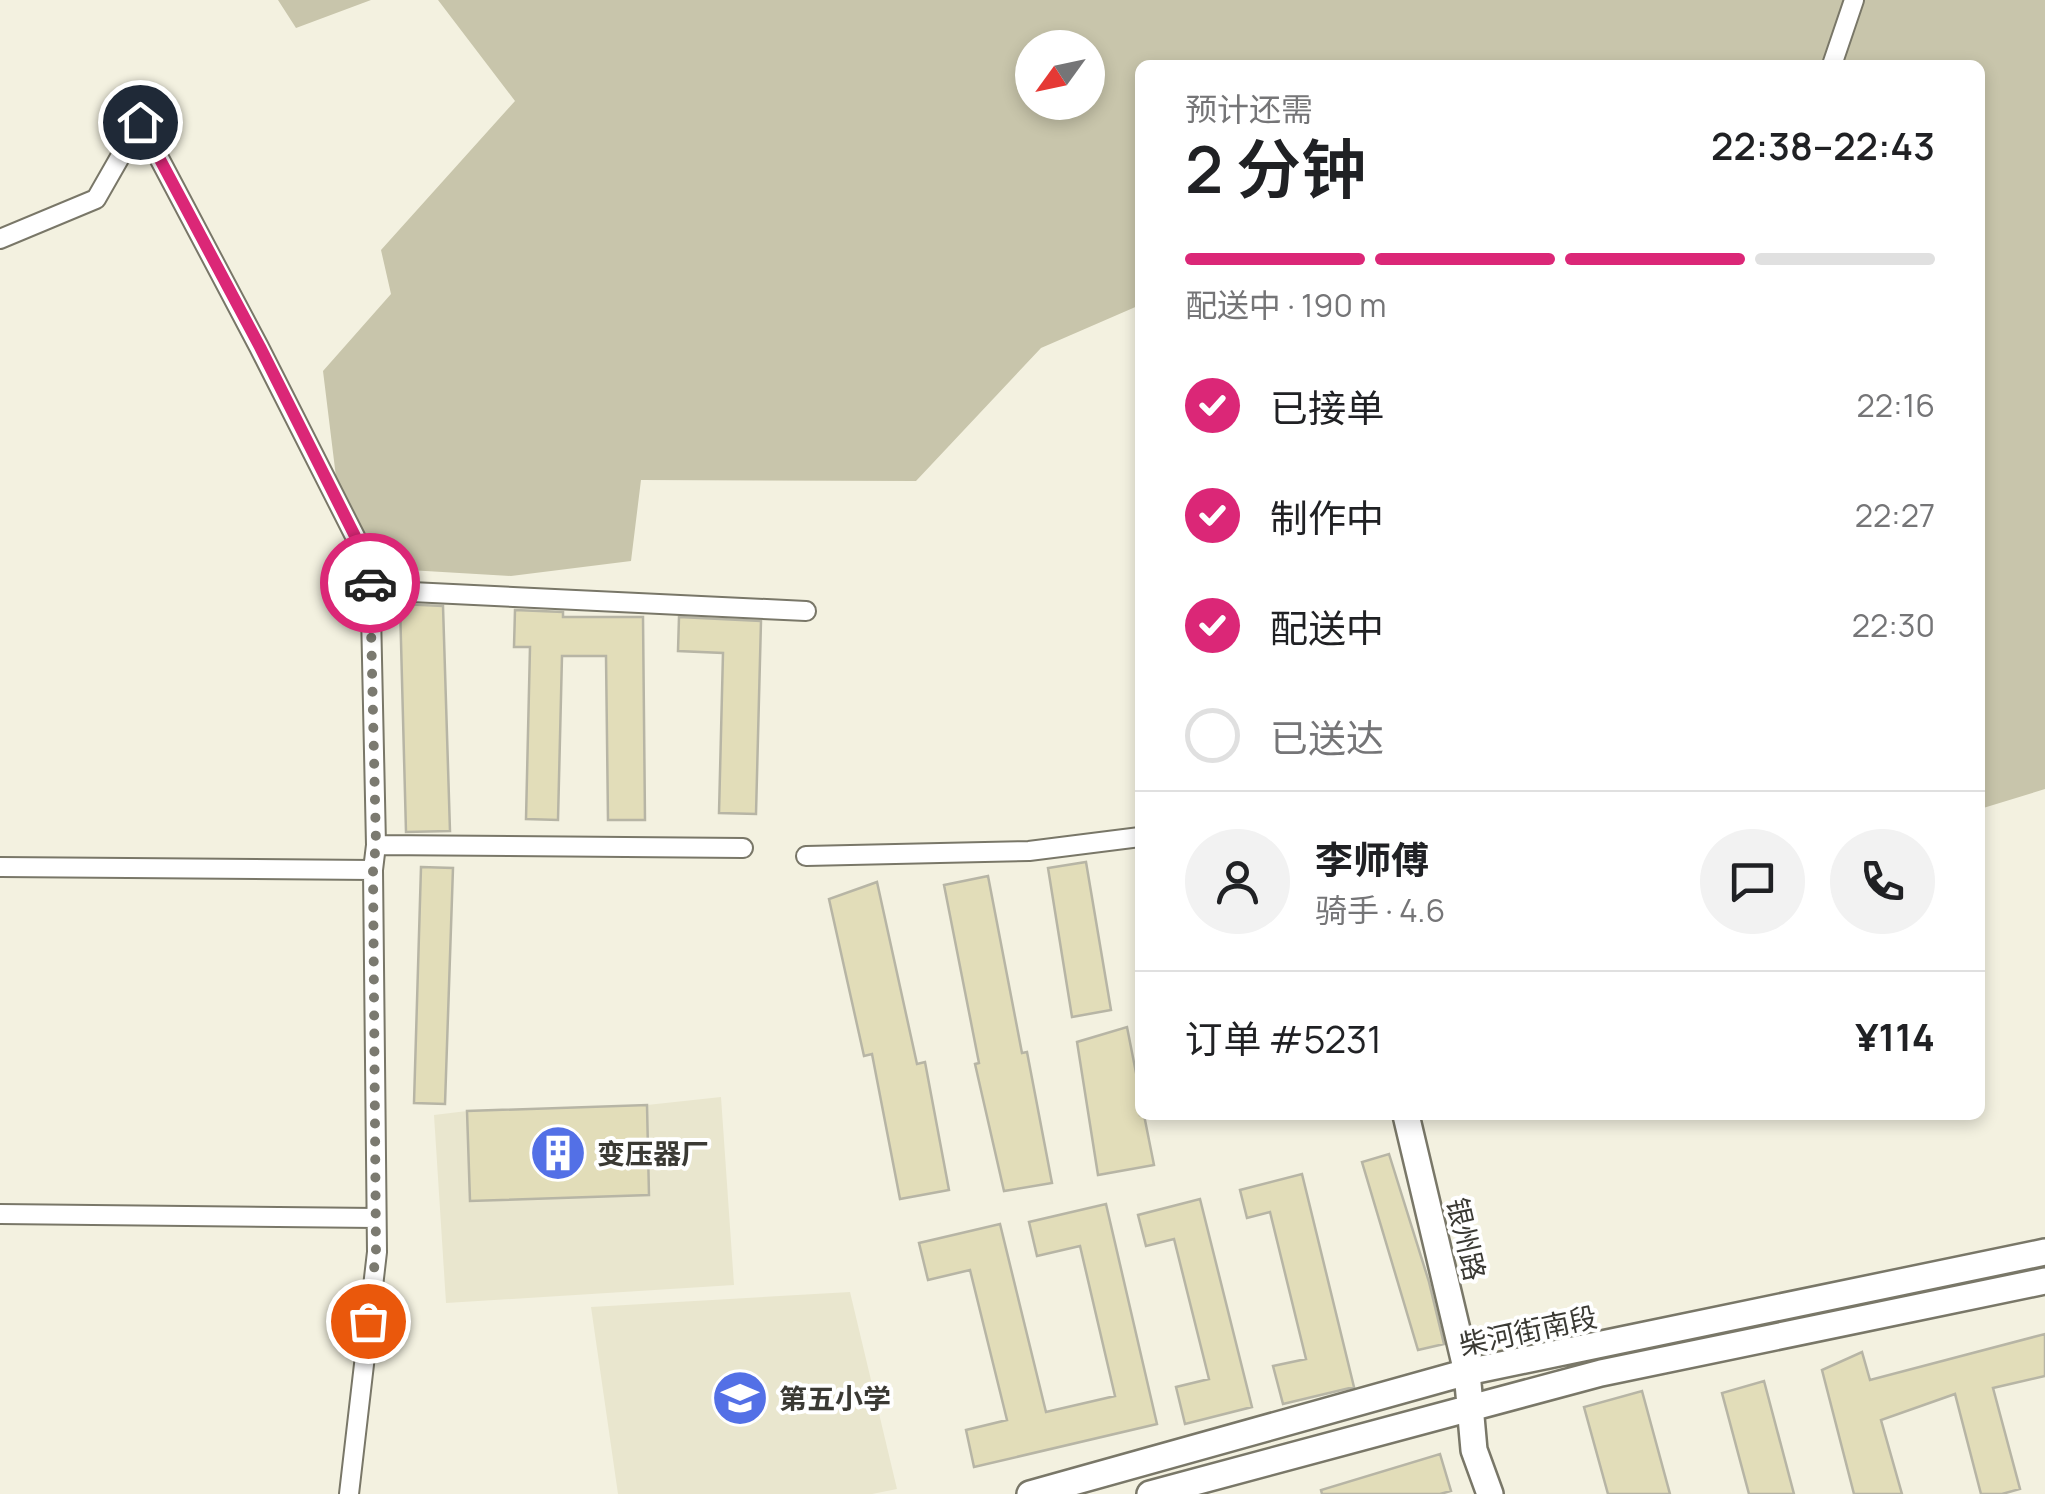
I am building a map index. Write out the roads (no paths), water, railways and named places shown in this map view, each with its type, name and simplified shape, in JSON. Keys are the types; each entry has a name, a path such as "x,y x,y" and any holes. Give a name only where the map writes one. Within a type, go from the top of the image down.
{"main road":[{"name":"银州路","path":"1407,1120 1467,1372 1474,1450 1490,1494"},
{"name":"柴河街南段","path":"1030,1494 1467,1372 2045,1252"},
{"name":"柴河街南段","path":"1150,1494 1601,1372 2045,1281"}],"street":[{"path":"1834,60 1854,0"},
{"path":"0,239 96,199 140,122 260,347 370,566 376,844 376,1252 348,1494"},
{"path":"370,590 806,612"},
{"path":"806,856 1029,852 1135,838"},
{"path":"376,844 743,848"},
{"path":"0,867 373,870"},
{"path":"0,1214 376,1218"}],"place":[{"name":"变压器厂","path":"558,1153"},
{"name":"第五小学","path":"740,1398"}]}
